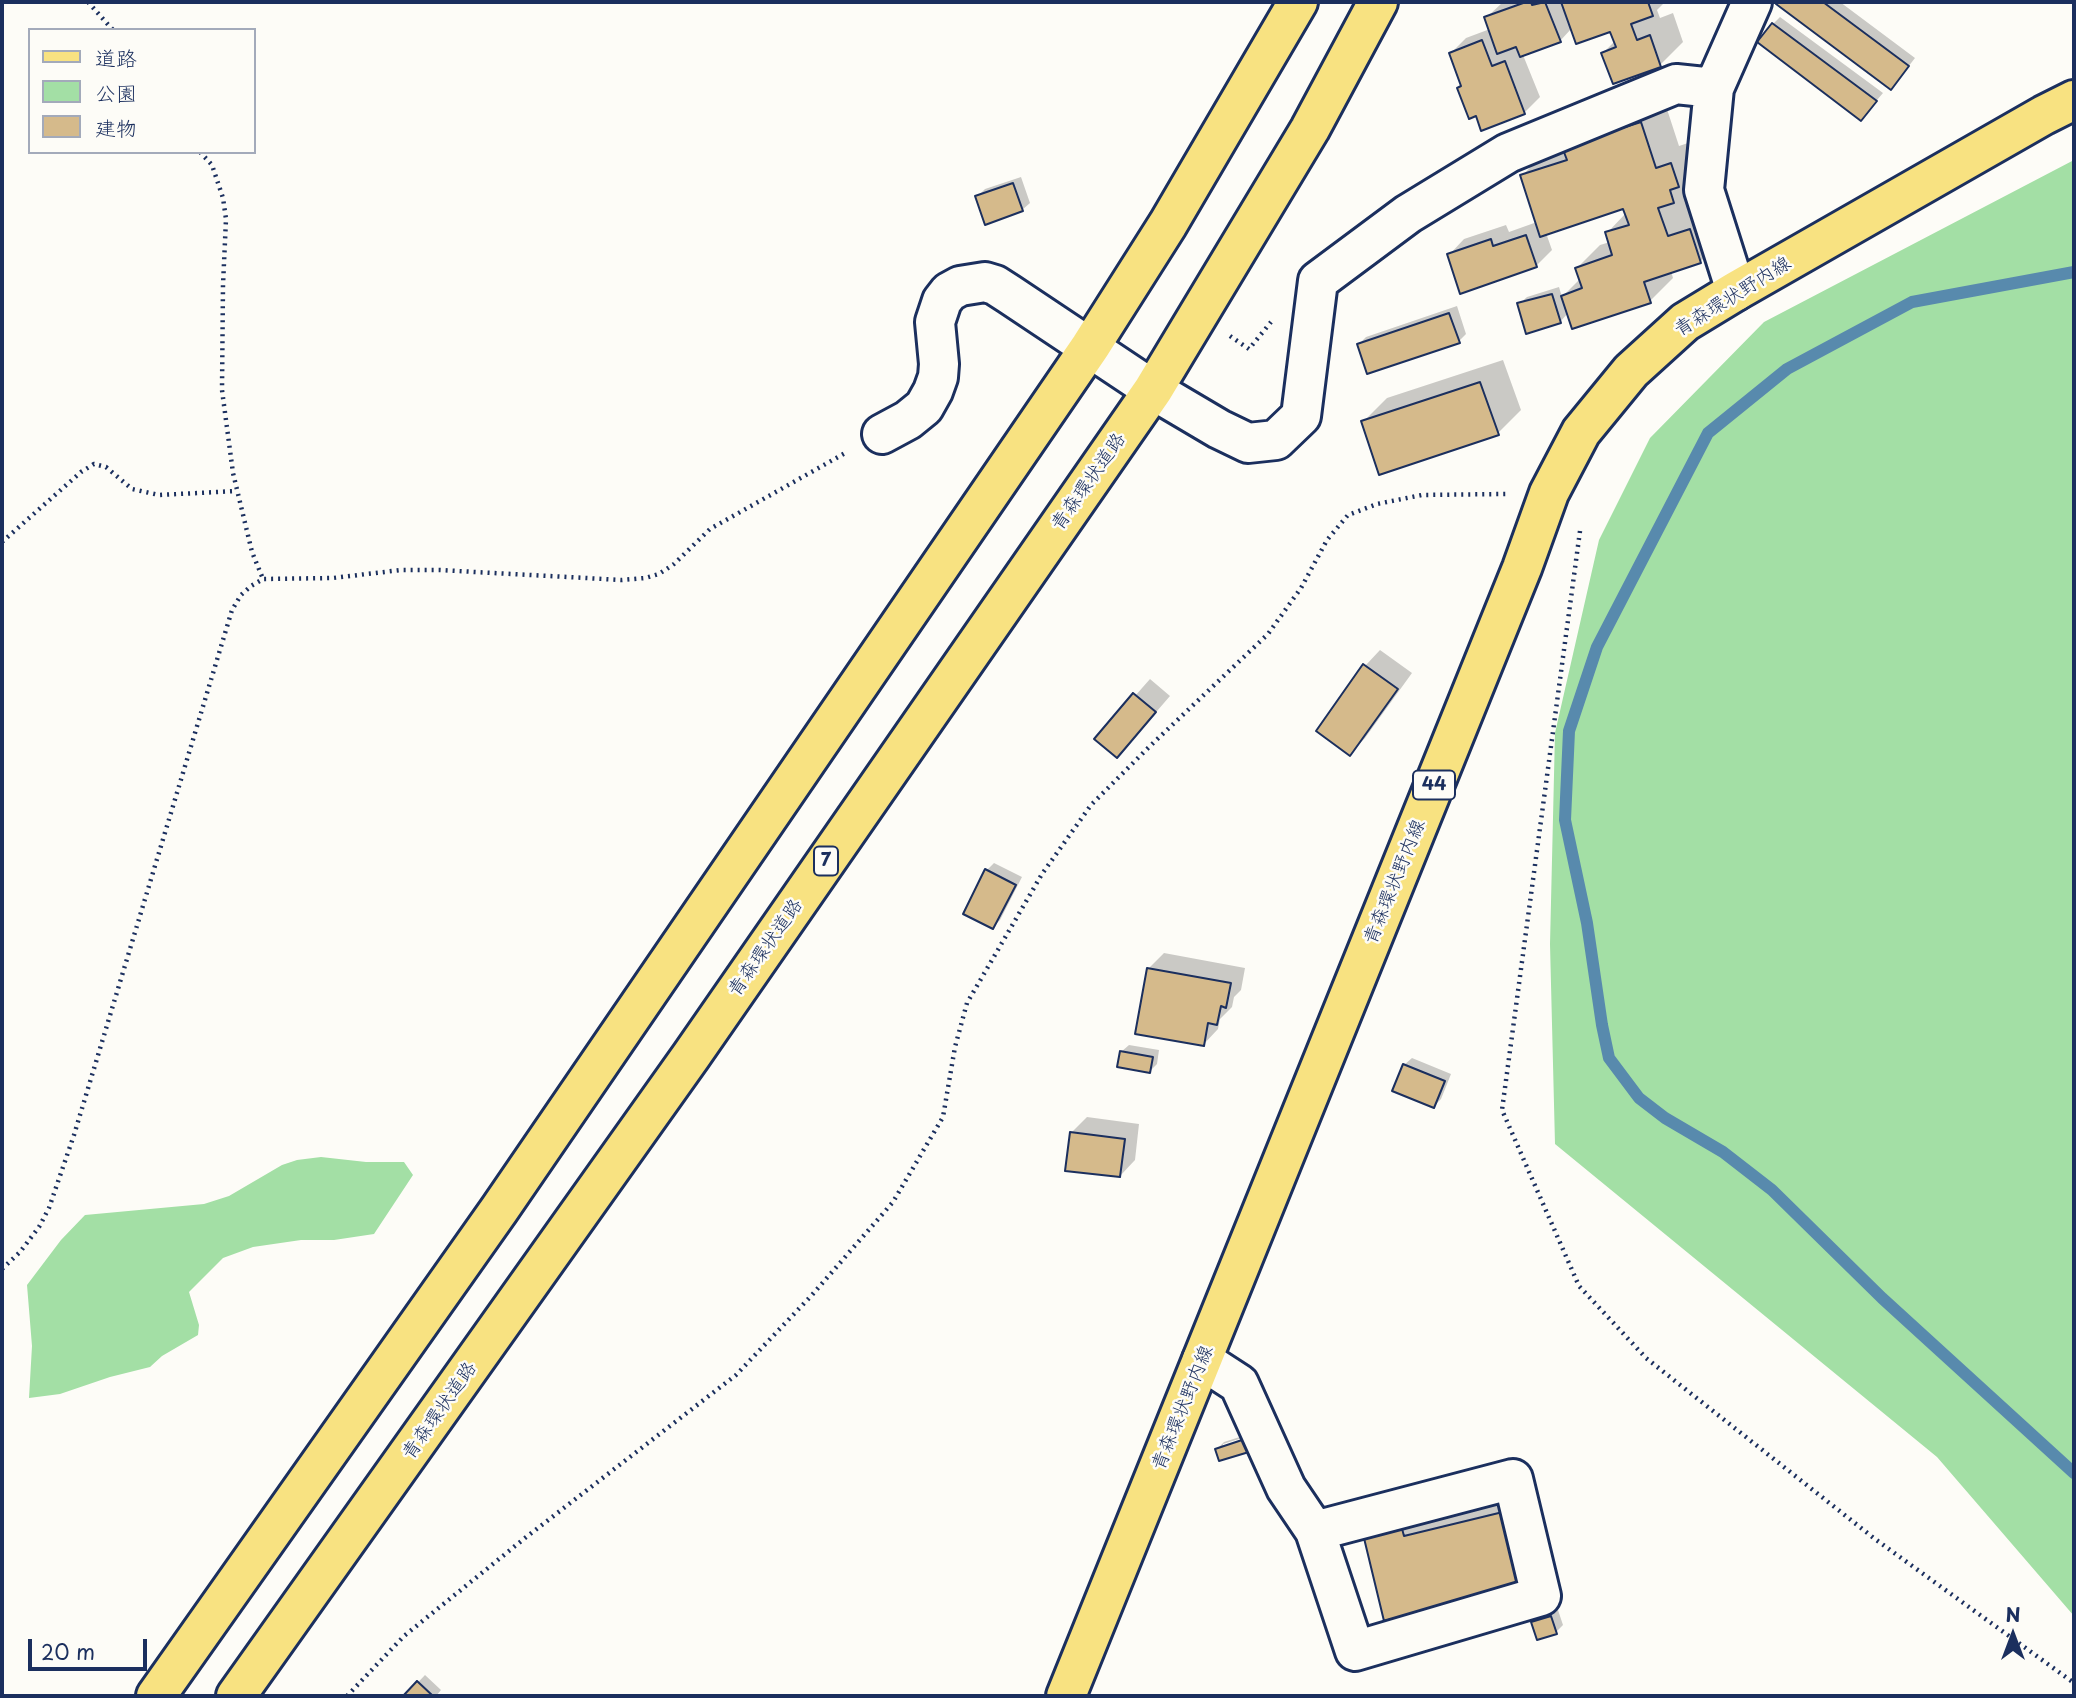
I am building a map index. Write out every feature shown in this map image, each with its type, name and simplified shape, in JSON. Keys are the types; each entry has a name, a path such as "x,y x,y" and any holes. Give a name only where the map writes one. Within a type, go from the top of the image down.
{"main road":[{"path":"156,1696 499,1210 1090,348 1182,201 1298,2"},
{"name":"青森環状道路","path":"236,1696 683,1068 1153,390 1310,129 1378,2"},
{"name":"青森環状野内線","path":"1066,1696 1522,568 1549,493 1581,432 1631,371 1685,323 1736,291 2074,100"}],"street":[{"path":"1736,291 1704,190 1714,88 1752,2"},
{"path":"882,434 908,420 924,407 933,391 938,377 935,322 942,301 949,292 960,286 985,282 995,285 1153,390 1248,443 1276,440 1301,416 1318,281 1408,214 1508,153 1676,84 1714,88"},
{"path":"1202,1360 1239,1384 1286,1488 1315,1531 1355,1651 1541,1596 1513,1479 1315,1531"}],"path":[{"path":"88,2 111,28"},
{"path":"202,154 212,165 219,180 226,219 222,390 226,432 252,552 263,579"},
{"path":"2,1269 33,1236 49,1208 74,1135 232,610 241,595 263,579 333,578 372,572 439,570 547,577 645,578 659,574 674,564 710,529 882,434"},
{"path":"2,542 81,472 94,464 106,467 132,489 159,495 237,491"},
{"path":"347,1696 404,1636 525,1538 736,1375 813,1295 893,1202 943,1117 955,1047 967,1003 1042,874 1091,805 1268,634 1301,588 1327,540 1348,515 1377,504 1422,495 1549,493"},
{"path":"1581,525 1502,1110 1579,1286 1646,1357 1875,1539 2074,1683"}],"green space":[{"path":"2074,160 2074,1616 1937,1457 1555,1144 1550,944 1555,733 1599,540 1650,438 1764,322"},
{"path":"321,1157 366,1162 404,1162 413,1175 374,1234 253,1247 223,1258 189,1292 199,1325 198,1335 162,1356 150,1367 60,1394 29,1398 32,1346 27,1285 61,1240 85,1215 204,1204 229,1196 282,1165"}],"building":[{"path":"1531,2 1532,5 1545,2 1561,42 1520,57 1516,47 1497,54 1484,17"},
{"path":"1561,2 1648,2 1653,16 1631,24 1637,40 1650,35 1661,67 1613,84 1601,53 1616,47 1610,32 1576,44"},
{"path":"1823,2 1909,66 1891,90 1776,4"},
{"path":"1772,23 1877,101 1861,121 1757,42"},
{"path":"1482,40 1492,66 1505,61 1525,114 1481,131 1476,116 1469,119 1457,88 1461,86 1449,53"},
{"path":"1641,122 1656,168 1671,163 1679,187 1670,190 1674,203 1658,208 1668,236 1690,229 1701,263 1644,282 1651,303 1572,329 1561,296 1582,288 1575,268 1612,255 1605,232 1629,225 1623,209 1540,237 1520,175 1567,160 1562,147"},
{"path":"1013,183 1023,211 985,225 975,196"},
{"path":"1526,235 1537,267 1460,294 1447,254 1491,239 1493,246"},
{"path":"1552,294 1561,323 1526,334 1517,303"},
{"path":"1449,313 1460,343 1367,374 1357,344"},
{"path":"1480,382 1499,435 1379,475 1361,421"},
{"path":"1363,664 1398,689 1350,756 1316,731"},
{"path":"1133,693 1156,712 1117,758 1094,739"},
{"path":"985,869 1016,885 993,929 963,914"},
{"path":"1147,968 1231,983 1226,1008 1221,1006 1217,1025 1208,1023 1204,1046 1135,1034"},
{"path":"1120,1051 1153,1057 1150,1073 1117,1067"},
{"path":"1403,1064 1445,1081 1434,1108 1392,1091"},
{"path":"1070,1132 1125,1139 1120,1177 1065,1171"},
{"path":"1245,1439 1249,1452 1219,1461 1215,1449"},
{"path":"1507,1511 1525,1587 1384,1621 1363,1534 1401,1525 1404,1536"},
{"path":"1551,1616 1557,1634 1537,1640 1531,1622"},
{"path":"417,1681 433,1696 403,1696"}],"waterway":[{"path":"2074,272 1912,302 1787,369 1708,433 1597,647 1569,731 1565,820 1587,923 1609,1058 1639,1098 1665,1118 1723,1152 1772,1190 1882,1298 2074,1473"}]}
